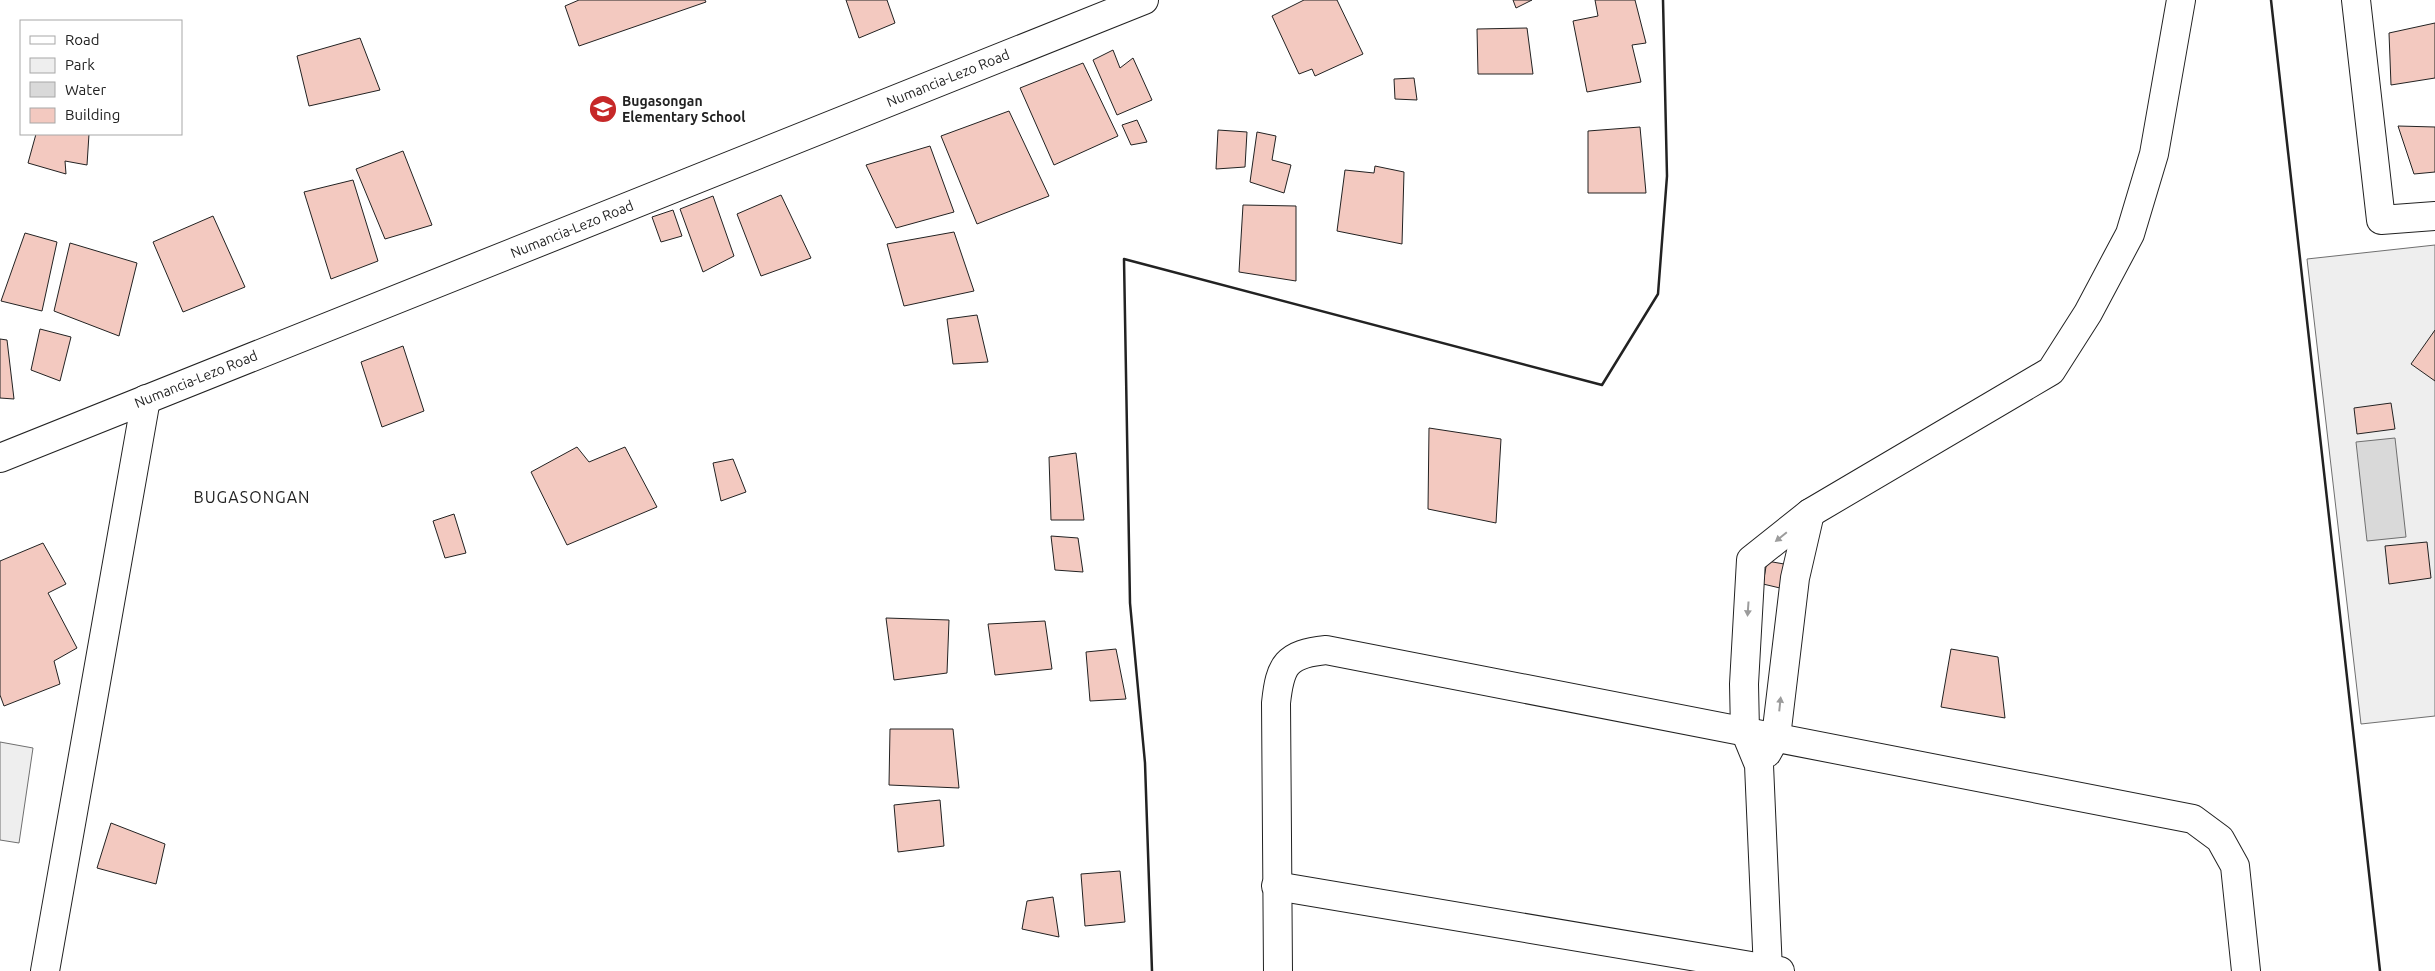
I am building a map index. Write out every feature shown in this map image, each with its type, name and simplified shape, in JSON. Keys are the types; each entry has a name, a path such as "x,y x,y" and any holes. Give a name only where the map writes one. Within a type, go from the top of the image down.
{"street":[{"name":"Numancia-Lezo Road","path":"0,458 1144,0"},
{"path":"1276,886 1772,970 1759,765 1745,731 1744,684 1751,560 1810,513 2051,371 2088,313 2130,234 2154,154 2181,0"},
{"path":"2356,0 2381,220 2435,216"},
{"path":"45,971 146,399"},
{"path":"1759,765 1776,737 1795,578 1810,513"},
{"path":"1278,971 1276,703 1279,676 1290,661 1305,652 1326,650 2193,819 2220,839 2235,866 2246,971"}],"green space":[{"path":"2435,245 2435,716 2361,724 2307,259"},
{"path":"0,742 33,748 19,843 0,840"}],"water":[{"path":"2395,438 2406,537 2367,541 2356,442"}],"building":[{"path":"579,0 705,0 706,2 579,46 565,6"},
{"path":"846,0 887,0 895,23 859,38"},
{"path":"1304,0 1337,0 1363,54 1315,76 1312,69 1299,74 1272,16"},
{"path":"1513,0 1532,0 1516,8"},
{"path":"1595,0 1635,0 1646,43 1632,45 1641,82 1587,92 1573,21 1598,16"},
{"path":"2435,23 2435,78 2391,85 2389,33"},
{"path":"1527,28 1533,74 1478,74 1477,29"},
{"path":"360,38 380,90 309,106 297,56"},
{"path":"1113,50 1120,68 1133,58 1152,100 1117,115 1093,60"},
{"path":"1083,63 1118,136 1054,165 1020,88"},
{"path":"1414,78 1417,100 1395,99 1394,79"},
{"path":"1009,111 1049,196 977,224 941,136"},
{"path":"1137,120 1147,142 1131,145 1122,125"},
{"path":"2398,126 2435,127 2435,172 2414,174"},
{"path":"1640,127 1646,193 1588,193 1588,131"},
{"path":"1218,130 1247,132 1245,167 1216,169"},
{"path":"1257,132 1276,136 1272,160 1291,165 1284,193 1250,182"},
{"path":"36,135 89,135 87,165 65,161 66,174 28,163"},
{"path":"930,146 954,212 896,228 866,165"},
{"path":"403,151 432,225 385,239 356,169"},
{"path":"1375,166 1404,172 1402,244 1337,231 1345,170 1374,173"},
{"path":"353,180 378,261 331,279 304,192"},
{"path":"781,195 811,258 761,276 737,214"},
{"path":"713,196 734,256 703,272 680,209"},
{"path":"1243,205 1296,206 1296,281 1239,272"},
{"path":"673,210 682,236 661,242 652,217"},
{"path":"213,216 245,287 183,312 153,242"},
{"path":"954,232 974,291 904,306 887,244"},
{"path":"25,233 57,242 42,311 1,301"},
{"path":"70,243 137,263 119,336 54,311"},
{"path":"977,315 988,362 953,364 947,319"},
{"path":"40,329 71,337 60,381 31,370"},
{"path":"2435,330 2435,381 2411,364"},
{"path":"0,339 7,340 14,399 0,398"},
{"path":"403,346 424,411 382,427 361,362"},
{"path":"2391,403 2395,429 2357,434 2354,408"},
{"path":"1429,428 1501,439 1496,523 1428,509"},
{"path":"577,447 589,462 625,447 657,507 567,545 531,472"},
{"path":"1076,453 1084,520 1051,520 1049,457"},
{"path":"733,459 746,492 721,501 713,463"},
{"path":"454,514 466,553 445,558 433,521"},
{"path":"1051,536 1078,538 1083,572 1055,570"},
{"path":"2427,542 2431,578 2389,584 2385,546"},
{"path":"43,543 66,584 48,593 77,648 54,661 60,684 4,706 0,695 0,561"},
{"path":"1767,561 1784,564 1780,588 1763,584"},
{"path":"886,618 949,620 947,673 894,680"},
{"path":"1045,621 1052,669 995,675 988,624"},
{"path":"1116,649 1126,699 1090,701 1086,652"},
{"path":"1951,649 1998,657 2005,718 1941,707"},
{"path":"890,729 953,729 959,788 889,785"},
{"path":"940,800 944,846 898,852 894,805"},
{"path":"111,823 165,844 156,884 97,868"},
{"path":"1120,871 1125,922 1085,926 1081,874"},
{"path":"1053,897 1059,937 1022,929 1027,901"}],"wall":[{"path":"1152,971 1145,763 1130,603 1124,259 1602,385 1658,294 1667,176 1663,0"},
{"path":"2271,0 2380,971"}],"place":[{"name":"Bugasongan Elementary School","path":"603,109"}],"district":[{"name":"BUGASONGAN","path":"252,497"}]}
